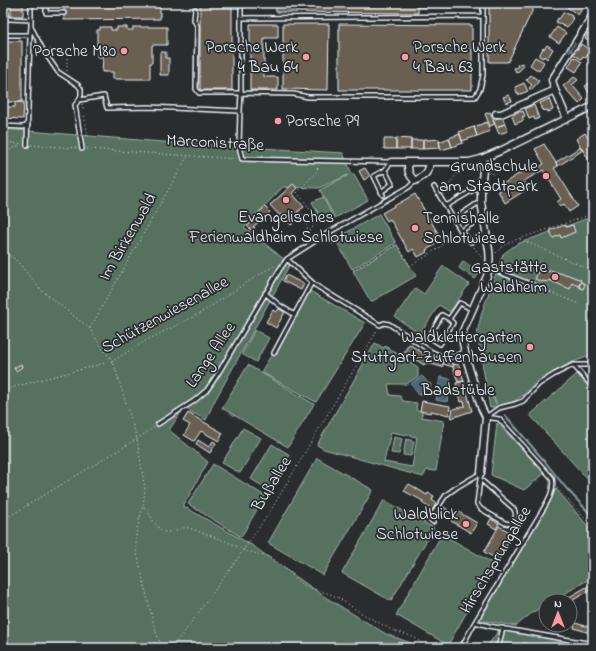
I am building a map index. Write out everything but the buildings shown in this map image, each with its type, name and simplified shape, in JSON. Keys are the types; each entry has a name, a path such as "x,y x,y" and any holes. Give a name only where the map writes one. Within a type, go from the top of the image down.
{"street":[{"path":"567,119 554,90 552,80 593,15"},
{"path":"496,114 501,114 554,90"},
{"name":"Marconistraße","path":"391,162 469,162 482,159 592,108"},
{"path":"480,476 486,416 481,407 463,343 464,331 489,268 490,258 481,202 483,170 482,159"},
{"path":"408,162 408,170 415,181 425,175 429,168 430,162"}],"lane":[{"path":"32,3 32,27 43,50 58,72 78,84 81,89 80,100 75,105 82,149"},
{"path":"46,3 46,13 64,13"},
{"path":"241,3 241,93 239,146 242,159"},
{"path":"195,9 194,20 197,26 196,89 199,93 294,94 308,97 475,97 480,89 483,76 482,3"},
{"path":"3,10 6,10 9,20 31,20"},
{"path":"241,18 483,16"},
{"path":"27,145 30,35 32,27"},
{"path":"3,35 30,35"},
{"path":"80,100 104,96 107,108 149,107 240,111"},
{"path":"3,126 24,127 28,125"},
{"name":"Marconistraße","path":"242,159 391,162"},
{"path":"385,170 392,184 382,193 374,176 385,170 391,162"},
{"name":"Lange Allee","path":"158,424 194,401 207,390 265,293 287,260 328,233 397,194 415,181"},
{"path":"434,187 460,230 471,242 486,233"},
{"path":"446,206 475,189 481,188"},
{"path":"454,219 481,202"},
{"path":"460,230 484,218"},
{"path":"328,233 332,241 335,239"},
{"path":"287,260 312,282 380,325 384,323 389,324 432,352 451,357 465,352"},
{"path":"489,268 535,286"},
{"path":"274,353 312,282"},
{"path":"265,293 279,305 295,315"},
{"path":"449,319 460,303 473,310"},
{"path":"442,315 449,319 453,323 440,344 429,336 442,315"},
{"path":"486,416 499,408 523,401 539,384 573,365 593,366"},
{"path":"573,365 593,387"},
{"path":"486,416 499,419 552,478 553,485"},
{"path":"433,522 430,519 446,495 457,487 480,476"},
{"name":"Hirschsprungallee","path":"480,476 514,509 516,518 512,524 505,524 481,509 477,504 480,476"},
{"name":"Hirschsprungallee","path":"460,648 542,511 550,496 553,485"},
{"path":"475,622 593,644"},
{"path":"498,648 503,628"}],"path":[{"path":"43,50 67,51 67,78"},
{"path":"80,100 88,136"},
{"name":"Marconistraße","path":"3,142 82,149 242,159"},
{"path":"3,153 22,144"},
{"name":"Im Birkenwald","path":"90,329 188,156"},
{"path":"294,196 317,171 319,161"},
{"path":"440,198 459,169"},
{"path":"297,192 312,212 315,223 308,233"},
{"path":"299,211 305,217 308,233 312,243"},
{"path":"471,242 484,260 490,258 503,246 512,241 593,215"},
{"path":"353,270 398,244 410,266 438,249 460,230"},
{"path":"519,239 593,272"},
{"path":"3,251 16,260 40,289 90,329 102,348 113,361 137,438 145,489 143,506 136,533 136,550 153,622 163,648"},
{"name":"Schützenwiesenallee","path":"3,391 113,361 145,341 199,314 263,272 277,265"},
{"path":"535,286 577,303"},
{"name":"Bußallee","path":"172,648 244,550 271,510 380,325"},
{"path":"3,520 158,424"},
{"path":"553,485 559,489 593,527"},
{"path":"143,506 148,511 159,529 167,532 189,528 223,540 244,550 268,557 288,571 301,584 339,598 358,611 390,629 411,636 426,648"}],"green space":[{"path":"3,129 163,142 343,153 352,174 353,173 368,200 335,218 320,190 348,175 319,188 283,187 244,227 290,264 214,402 206,420 184,408 169,430 208,462 183,506 250,544 325,597 386,634 416,645 419,648 3,648"},
{"path":"323,197 332,215 322,221 312,202"},
{"path":"379,214 396,243 352,269 335,239"},
{"path":"593,218 593,355 570,363 513,402 490,408 477,333 482,312 503,254 517,244 586,219"},
{"path":"397,245 416,276 371,302 353,271"},
{"path":"463,261 480,272 475,279 459,268"},
{"path":"443,266 469,284 450,312 439,305 420,334 395,317 415,288 424,294"},
{"path":"310,291 365,323 316,402 261,372"},
{"path":"255,330 269,338 256,362 242,354"},
{"path":"375,343 384,348 385,346 418,367 418,377 406,384 388,384 390,395 400,396 403,401 417,403 416,410 423,411 421,417 444,421 436,471 427,470 423,477 324,449 317,445","holes":["391,432 417,437 412,467 384,462"]},
{"path":"248,365 314,404 288,447 222,408"},
{"path":"577,374 593,391 593,479 590,482 530,415"},
{"path":"497,423 545,473 524,490 491,475"},
{"path":"243,428 261,438 240,473 222,463"},
{"path":"394,437 402,439 399,454 391,453"},
{"path":"406,439 414,441 411,456 403,455"},
{"path":"272,444 290,455 269,490 251,479"},
{"path":"317,458 373,490 323,575 268,543"},
{"path":"213,464 265,496 241,537 188,504"},
{"path":"556,489 593,532 593,577 566,593 538,593 538,609 516,626 480,620"},
{"path":"384,500 434,528 391,601 342,573"},
{"path":"442,534 494,564 448,645 396,615"},
{"path":"503,628 593,644 593,648 486,648 499,630"}],"water":[{"path":"422,376 428,383 431,384 430,391 425,390 419,395 411,384"},
{"path":"440,377 451,379 447,402 436,400"}],"waterway":[{"path":"491,393 496,403"},
{"path":"505,415 566,488 593,517"},
{"path":"568,642 593,646"}],"place":[{"name":"Porsche M80","path":"124,51"},
{"name":"Porsche Werk 4 Bau 64","path":"306,57"},
{"name":"Porsche Werk 4 Bau 63","path":"405,57"},
{"name":"Porsche P9","path":"278,121"},
{"name":"Grundschule am Stadtpark","path":"546,176"},
{"name":"Evangelisches Ferienwaldheim Schlotwiese","path":"286,200"},
{"name":"Tennishalle Schlotwiese","path":"415,228"},
{"name":"Gaststätte Waldheim","path":"555,277"},
{"name":"Waldklettergarten Stuttgart-Zuffenhausen","path":"530,347"},
{"name":"Badstüble","path":"458,373"},
{"name":"Waldblick Schlotwiese","path":"466,524"}]}
